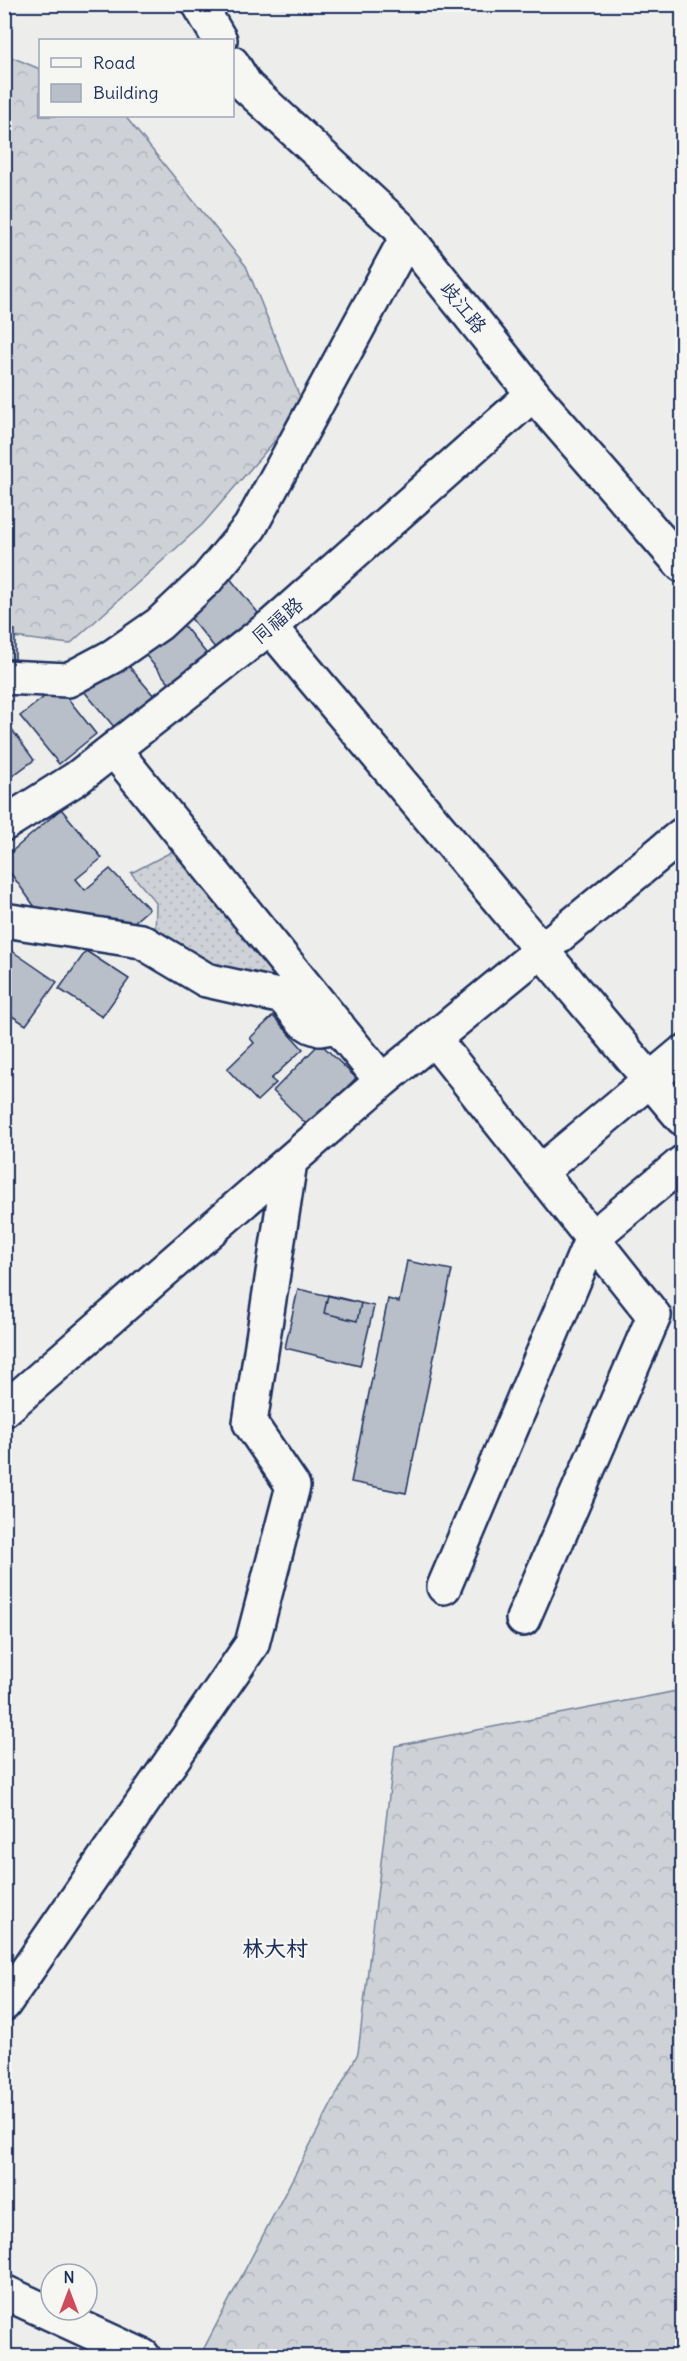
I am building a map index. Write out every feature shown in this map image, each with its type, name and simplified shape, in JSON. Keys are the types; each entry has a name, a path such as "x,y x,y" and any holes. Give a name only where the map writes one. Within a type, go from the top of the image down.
{"street":[{"path":"200,4 219,39"},
{"name":"歧江路","path":"234,66 246,86 407,237 533,394 682,565"},
{"path":"4,677 68,680 113,656 159,624 207,579 250,527 407,237"},
{"name":"同福路","path":"4,824 77,778 270,627 533,394"},
{"path":"270,627 682,1118"},
{"path":"114,750 382,1082"},
{"path":"4,1410 382,1082 682,835"},
{"path":"4,921 141,941 206,980 283,997 303,1021 311,1026 320,1029 338,1026"},
{"path":"434,1039 654,1316 523,1619"},
{"path":"540,1172 682,1053"},
{"path":"4,2004 252,1644 293,1486 250,1423 290,1162"},
{"path":"444,1587 592,1238 682,1163"},
{"path":"4,2292 143,2356"}],"green space":[{"path":"4,54 39,69 39,117 126,117 246,266 304,407 202,525 70,644 5,636"},
{"path":"175,850 284,982 208,970 155,937 156,903 131,873"},
{"path":"682,1690 682,2356 200,2356 358,2053 395,1746"}],"building":[{"path":"228,576 259,614 216,649 185,611"},
{"path":"177,617 214,663 177,693 139,647"},
{"path":"4,630 15,630 15,674 4,674"},
{"path":"122,658 154,696 115,728 83,690"},
{"path":"58,686 96,734 59,764 20,716"},
{"path":"4,721 34,760 4,782"},
{"path":"61,809 102,858 76,879 85,890 110,869 149,909 126,929 35,907 4,864 4,858"},
{"path":"9,949 57,982 26,1025 4,1011 4,956"},
{"path":"86,951 129,979 102,1017 59,989"},
{"path":"273,1016 303,1049 271,1079 276,1083 257,1101 227,1069 254,1043 250,1038"},
{"path":"320,1043 356,1078 308,1126 273,1091"},
{"path":"407,1261 452,1270 406,1493 351,1482 388,1299 399,1302"},
{"path":"298,1289 374,1306 360,1366 285,1348"},
{"path":"328,1295 361,1303 357,1321 324,1313"}],"district":[{"name":"林大村","path":"275,1948"}]}
